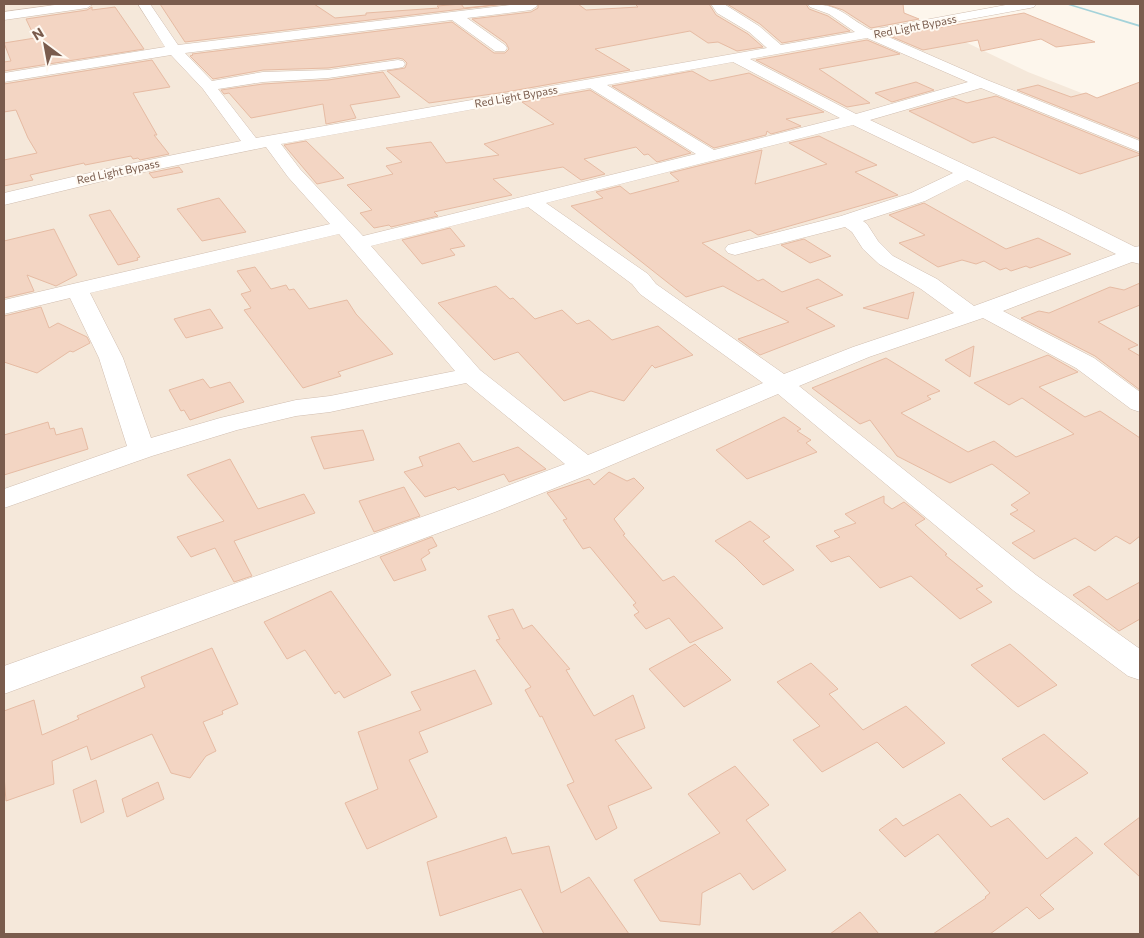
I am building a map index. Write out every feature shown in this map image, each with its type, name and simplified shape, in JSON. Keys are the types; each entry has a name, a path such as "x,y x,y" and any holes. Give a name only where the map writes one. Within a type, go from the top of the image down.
{"street":[{"path":"4,16 88,4"},
{"path":"144,4 174,50 294,173 358,243 471,375 585,466"},
{"path":"717,4 722,10 754,29 779,51"},
{"path":"814,4 834,11 850,24 871,35 982,83 1140,147"},
{"name":"Red Light Bypass","path":"4,199 87,178 261,141 871,35 1030,4"},
{"path":"4,78 116,62 174,50 347,27 531,6"},
{"path":"456,16 500,48"},
{"path":"736,58 854,119 1138,255"},
{"path":"208,86 263,77 328,74 398,64"},
{"path":"593,82 711,156"},
{"path":"358,243 672,164 711,156 921,102 982,83"},
{"path":"735,250 848,220 918,197 967,172"},
{"path":"531,201 640,279 648,290 781,384 1025,583 1140,667"},
{"path":"848,220 860,228 870,245 886,260 978,312 1085,363 1140,404"},
{"path":"4,308 342,227"},
{"path":"4,680 485,505 585,466 861,352 1138,255"},
{"path":"77,289 111,358 142,450"},
{"path":"4,498 142,450 229,424 296,408 338,402 471,375"}],"shaded area":[{"path":"4,4 886,4 1028,72 1140,116 1140,934 4,934"}],"building":[{"path":"160,4 314,4 335,18 366,15 366,13 439,8 437,6 461,4 464,8 504,4 185,42"},
{"path":"538,4 578,4 586,10 638,7 635,4 709,4 716,15 748,34 763,47 737,51 718,42 708,43 690,31 595,49 630,70 506,92 429,103 387,71 405,68 407,63 403,59 398,58 328,68 263,70 213,79 190,56 192,54 452,22 494,53 505,53 509,49 506,43 472,19 531,12 538,8"},
{"path":"727,4 806,4 809,9 828,16 850,31 782,43 760,24"},
{"path":"825,4 903,4 904,13 919,19 871,28 843,10"},
{"path":"92,7 92,10 115,7 144,49 4,71 4,62 11,61 4,43 35,38 26,19 87,10"},
{"path":"1024,13 1095,42 1056,47 1041,39 981,51 978,40 923,50 890,36"},
{"path":"867,40 900,54 819,69 870,103 847,107 756,60"},
{"path":"152,60 170,87 133,93 157,135 154,135 169,154 140,160 138,158 133,159 131,156 85,165 84,163 30,175 33,180 4,186 4,160 37,153 28,138 16,110 4,112 4,84"},
{"path":"692,71 710,81 749,73 824,112 786,119 801,126 771,134 767,131 766,135 714,148 612,86"},
{"path":"383,72 400,97 350,105 356,118 326,124 323,104 251,118 229,93 224,94 221,90 263,84 328,80"},
{"path":"916,82 934,90 892,102 875,93"},
{"path":"1140,82 1140,139 1017,90 1038,85 1071,97 1086,93 1097,98"},
{"path":"590,90 691,153 657,162 648,154 644,155 636,147 584,159 605,174 581,180 563,167 493,179 512,195 434,212 438,216 391,227 389,225 374,228 360,213 372,210 347,185 393,174 386,166 402,162 386,148 431,142 446,163 499,155 484,144 554,124 522,102"},
{"path":"996,96 1140,155 1080,174 994,137 973,143 909,111 954,98 967,103"},
{"path":"819,136 877,165 855,172 898,195 758,235 750,230 702,243 758,281 763,279 782,292 818,279 843,295 806,308 835,326 760,355 738,339 789,322 723,286 686,297 571,206 603,198 596,192 620,186 630,194 679,181 670,173 762,150 755,184 827,164 789,143"},
{"path":"306,141 344,178 317,184 284,145"},
{"path":"179,167 183,172 153,178 149,173"},
{"path":"219,198 246,232 202,241 177,209"},
{"path":"924,203 1006,249 1038,238 1071,254 1030,268 1026,266 1011,271 1006,268 1000,270 984,261 976,264 962,260 938,267 899,243 925,235 889,215"},
{"path":"110,210 140,257 137,258 138,260 118,265 89,215"},
{"path":"450,228 465,246 450,249 455,255 422,264 402,240"},
{"path":"54,229 77,275 56,286 27,275 34,291 4,298 4,241"},
{"path":"804,239 831,256 810,263 781,245"},
{"path":"255,267 271,289 286,285 289,290 294,289 309,309 347,300 356,314 393,354 338,372 341,376 303,388 244,310 251,308 241,294 251,291 237,271"},
{"path":"1140,283 1140,305 1098,322 1138,345 1128,349 1140,356 1140,390 1095,356 1021,318 1039,311 1049,313 1110,287 1124,290"},
{"path":"496,286 510,299 513,298 535,319 562,310 577,324 589,320 612,340 658,326 693,355 655,368 652,365 624,401 591,391 564,401 518,352 494,360 438,303"},
{"path":"914,292 908,319 863,308"},
{"path":"41,307 49,328 58,323 87,337 90,343 73,352 70,351 37,373 4,362 4,316"},
{"path":"210,309 223,328 186,338 174,319"},
{"path":"974,346 970,377 945,360"},
{"path":"1048,355 1078,372 1039,387 1085,417 1100,411 1140,438 1140,536 1130,544 1116,536 1095,551 1075,538 1034,559 1012,543 1035,531 1010,514 1018,510 1011,505 1030,493 992,464 950,483 897,456 870,420 860,424 812,388 886,358 940,391 927,396 931,399 901,413 968,452 994,441 1016,457 1074,434 1022,398 1009,405 974,383"},
{"path":"203,379 210,388 230,382 244,402 190,420 184,410 181,411 169,390"},
{"path":"784,417 801,429 797,431 811,440 806,443 817,452 747,479 716,450"},
{"path":"48,422 50,429 54,428 56,435 82,428 88,449 4,475 4,435"},
{"path":"363,430 374,460 324,469 311,437"},
{"path":"459,443 473,462 518,447 546,469 509,482 504,474 458,490 455,487 425,497 404,472 423,466 419,457"},
{"path":"230,459 258,509 304,494 315,513 234,541 252,576 234,582 215,548 191,557 177,537 224,521 187,475"},
{"path":"609,472 627,481 634,478 644,488 614,519 625,534 623,535 663,581 674,576 723,628 690,643 669,618 646,629 634,615 639,612 633,605 636,603 590,547 583,549 563,520 567,519 547,493 589,479 594,485"},
{"path":"404,487 420,516 374,532 359,501"},
{"path":"884,496 884,503 892,509 904,502 925,519 915,525 947,554 945,555 983,586 976,589 992,602 960,619 911,576 880,588 849,556 831,562 816,546 840,537 834,531 856,523 845,514"},
{"path":"750,521 770,537 763,541 794,570 763,585 735,557 715,541"},
{"path":"432,537 437,546 428,550 430,553 421,559 426,570 394,581 380,557"},
{"path":"1140,582 1140,619 1119,631 1073,595 1089,586 1107,600"},
{"path":"331,591 391,675 344,698 339,691 335,694 305,650 287,659 264,622"},
{"path":"513,609 523,629 532,625 570,669 566,670 594,716 633,695 645,728 615,740 652,788 608,806 617,828 596,840 567,785 574,782 542,716 540,717 525,690 531,687 496,640 500,639 488,616"},
{"path":"695,644 731,680 684,707 649,669"},
{"path":"1010,644 1057,685 1018,707 971,665"},
{"path":"212,648 238,704 222,711 223,714 203,722 216,751 206,756 190,778 171,773 152,734 91,760 87,746 52,761 54,784 6,801 4,711 34,700 42,735 79,719 77,716 145,687 141,677"},
{"path":"811,663 838,689 829,694 863,730 906,706 945,743 903,768 877,742 822,772 793,740 820,726 777,682"},
{"path":"475,670 492,704 419,732 428,752 409,760 437,817 367,849 345,803 378,789 358,732 421,710 411,692"},
{"path":"1044,734 1088,773 1044,800 1002,759"},
{"path":"735,766 769,805 746,820 786,870 753,890 740,873 702,893 700,925 660,921 634,880 720,833 688,794"},
{"path":"96,780 104,812 81,823 73,790"},
{"path":"158,782 164,799 127,817 122,799"},
{"path":"960,794 991,827 1008,818 1047,859 1076,837 1093,853 1040,895 1054,909 1039,919 1027,907 990,934 933,934 986,898 990,893 938,834 905,857 879,830 896,818 903,826"},
{"path":"1140,817 1140,877 1104,844"},
{"path":"506,837 512,854 549,846 561,893 589,877 629,934 544,934 521,889 440,916 427,862"},
{"path":"860,912 879,934 830,934"}],"waterway":[{"path":"1067,4 1140,26"}]}
